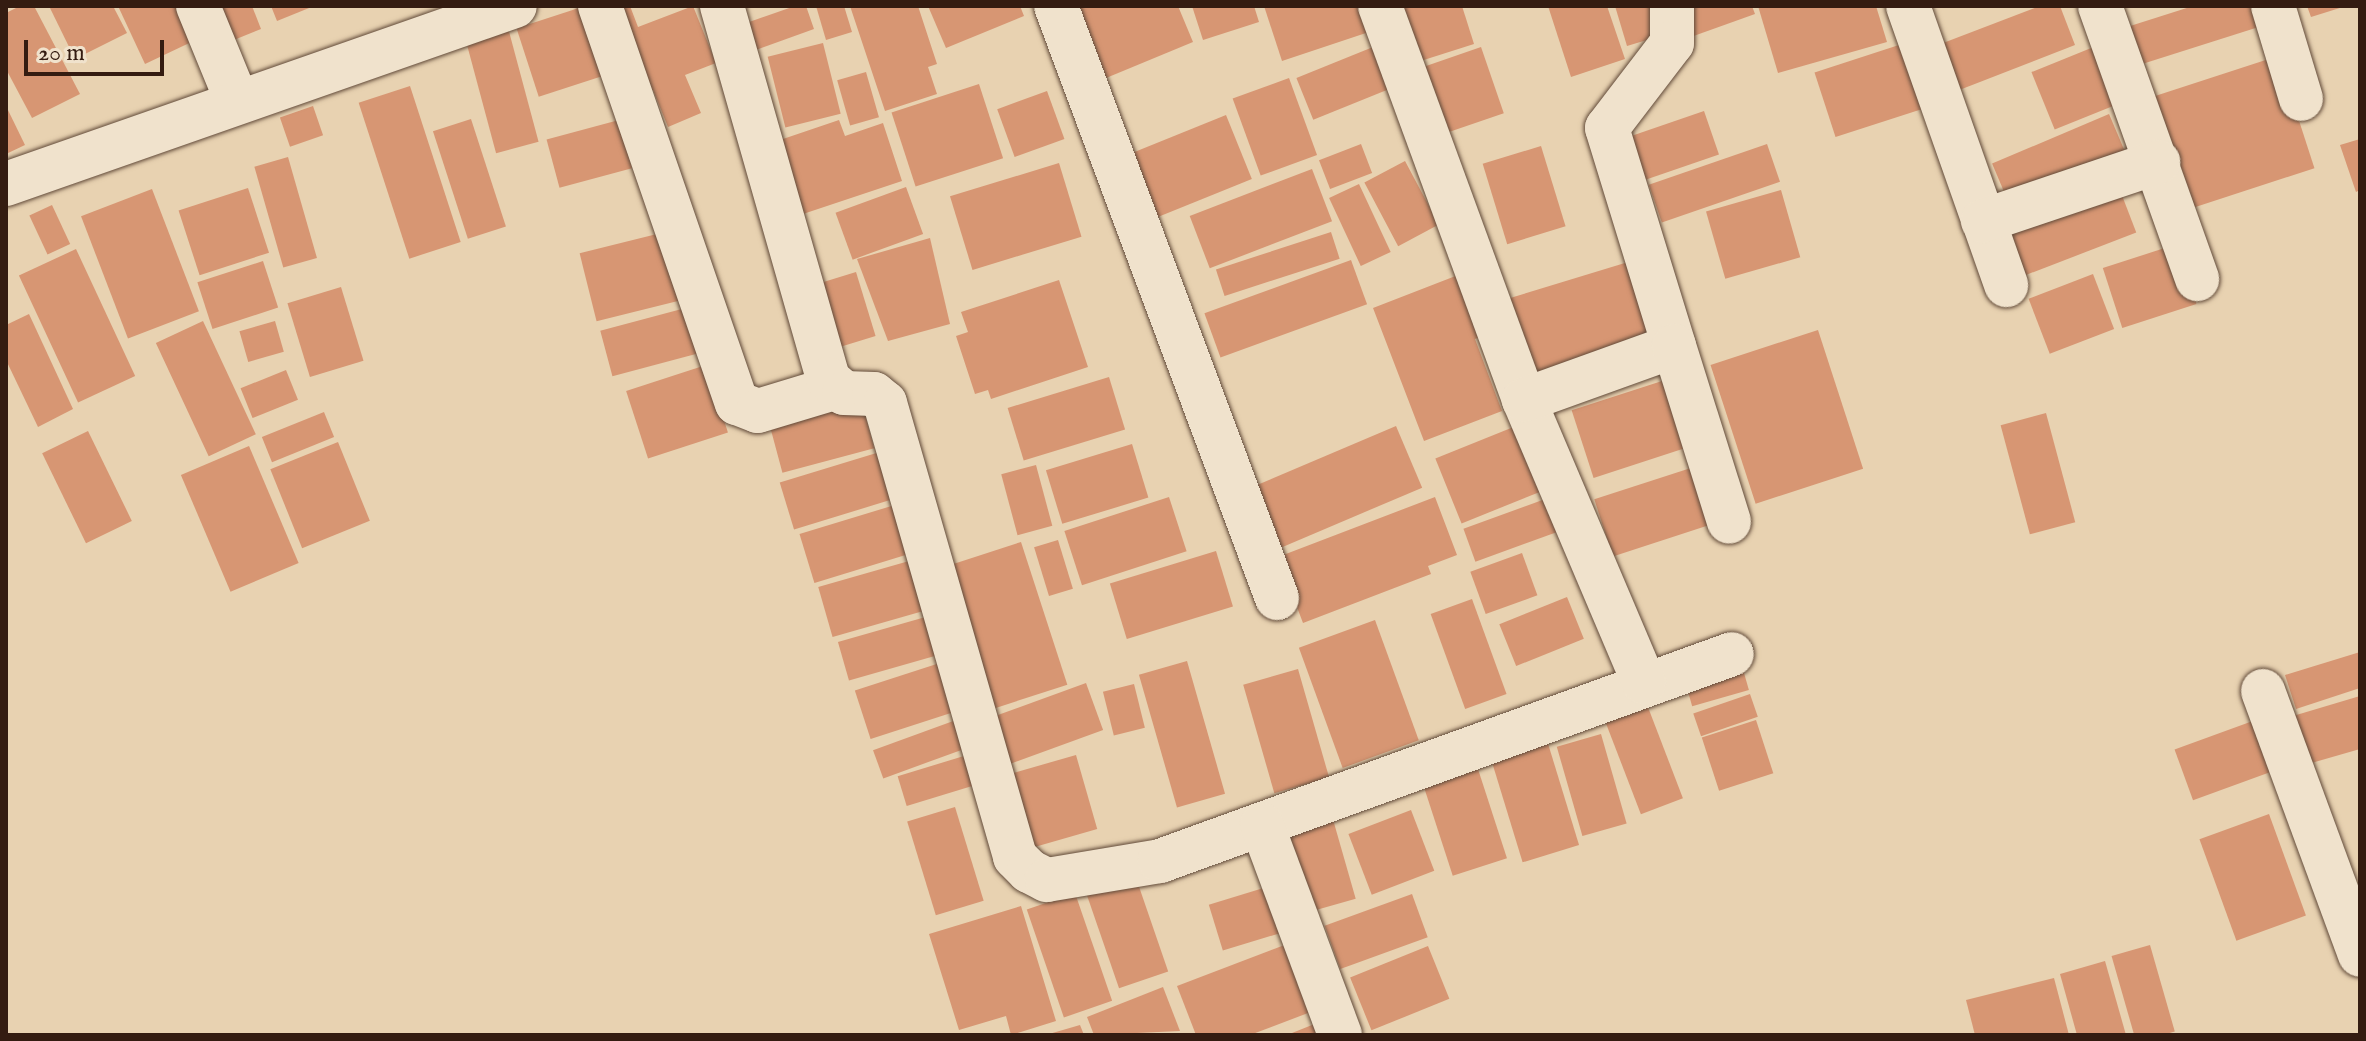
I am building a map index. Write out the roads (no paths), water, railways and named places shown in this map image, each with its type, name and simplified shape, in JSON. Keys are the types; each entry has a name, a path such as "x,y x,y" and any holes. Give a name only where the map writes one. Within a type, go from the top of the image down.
{"street":[{"path":"198,6 237,101"},
{"path":"600,6 737,403 758,411 834,388 885,403 1015,857 1047,880 1160,861 1644,683 1732,654"},
{"path":"722,6 760,157 834,388"},
{"path":"1056,6 1277,598"},
{"path":"1380,6 1524,400 1644,683"},
{"path":"1672,6 1672,43 1607,128 1729,522"},
{"path":"1908,6 2006,285"},
{"path":"2100,6 2158,162 2197,279"},
{"path":"2273,6 2301,99"},
{"path":"6,184 499,9"},
{"path":"1983,221 2158,162"},
{"path":"1524,400 1674,346"},
{"path":"2263,691 2360,955"},
{"path":"1262,825 1340,1035"}]}
